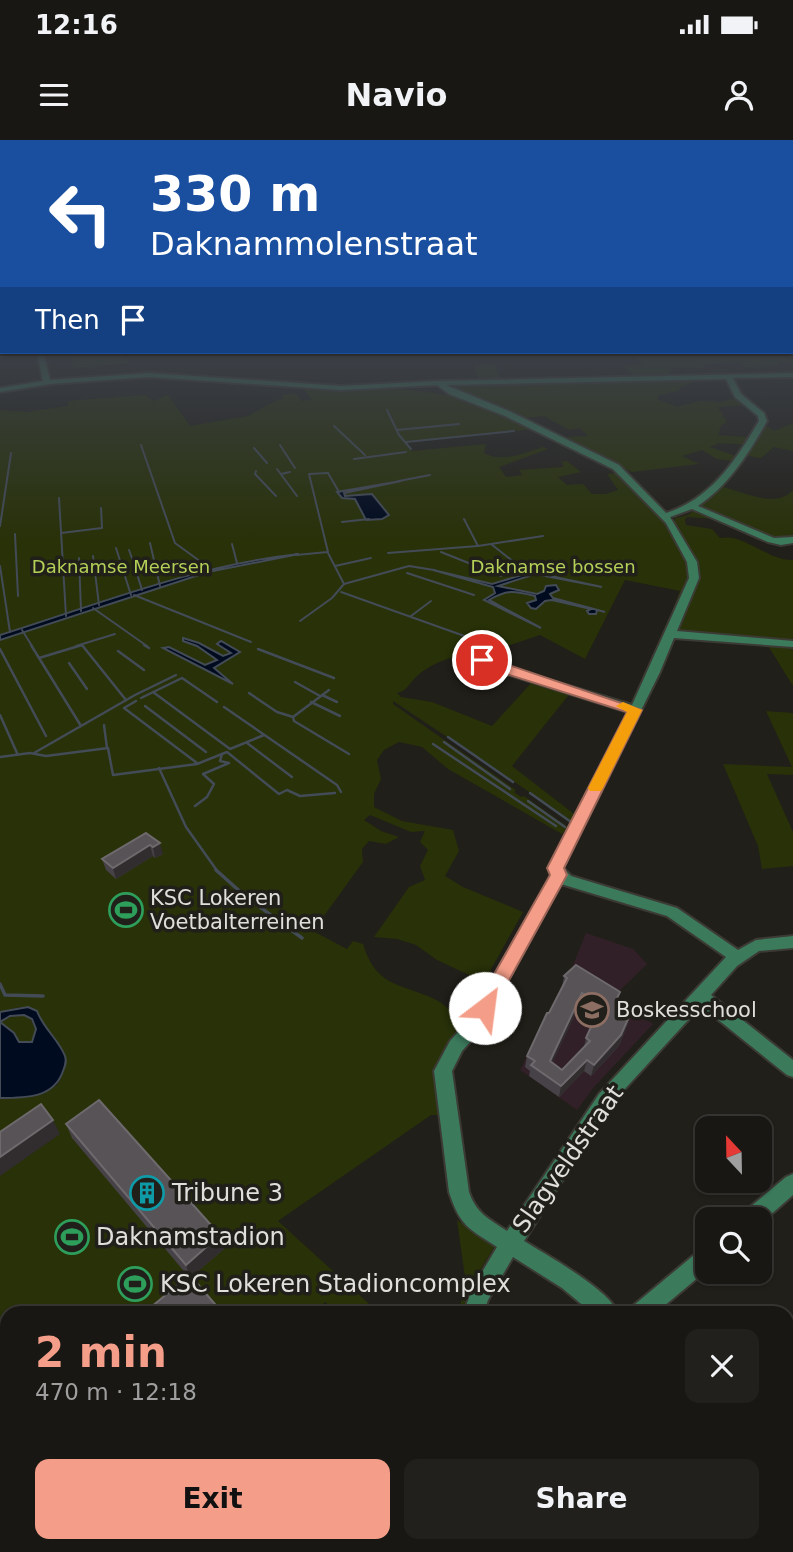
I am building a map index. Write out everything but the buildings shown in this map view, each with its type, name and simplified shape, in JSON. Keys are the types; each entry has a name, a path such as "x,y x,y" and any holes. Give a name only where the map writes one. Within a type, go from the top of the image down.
{"street":[{"path":"492,408 607,462 622,472 665,516 694,568 694,578 635,710 556,868 559,875 566,880 672,912 737,957 762,944 793,942"},
{"path":"665,516 694,507 718,485 746,452 763,421 753,408"},
{"path":"694,507 771,540 793,540"},
{"path":"669,634 793,644"},
{"path":"485,664 635,710"},
{"path":"559,875 479,1017 456,1046 443,1070 459,1192 465,1210 473,1220 569,1282 599,1306"},
{"name":"Slagveldstraat","path":"476,1304 510,1244 605,1099 737,957"},
{"path":"699,995 793,1070"},
{"path":"765,1207 793,1183"},
{"path":"648,1306 695,1266"}],"shaded area":[{"name":"Boskesschool","path":"586,933 633,949 647,964 613,997 653,1024 594,1087 577,1110 520,1070 571,970"}],"green space":[{"path":"55,408 177,408 190,426 248,416 263,408 719,408 727,422 721,426 718,435 758,438 765,425 774,431 793,423 793,451 774,447 761,458 748,456 753,445 719,443 710,447 736,456 734,461 717,459 702,450 682,456 699,464 632,472 563,437 588,436 580,428 569,430 544,416 514,419 533,429 407,442 412,451 486,444 484,453 498,457 513,456 543,447 548,449 499,467 506,477 522,475 519,470 564,467 561,462 567,461 581,472 558,477 567,485 583,484 592,494 606,494 618,490 607,474 617,473 667,523 688,515 723,487 769,499 786,496 793,490 793,538 774,538 734,522 727,525 713,519 687,517 685,520 686,525 712,529 720,538 738,539 774,556 793,560 793,686 767,644 663,636 680,591 625,580 585,659 540,635 456,663 450,658 422,672 405,690 397,693 401,697 432,702 492,726 533,681 571,692 512,766 574,814 570,823 525,789 393,701 393,704 516,790 514,792 568,827 562,834 448,769 422,747 399,742 384,750 377,760 381,779 374,794 374,807 402,821 453,830 459,851 445,876 463,887 523,912 484,982 437,960 416,945 397,939 374,937 409,887 425,880 420,866 428,850 420,842 425,831 411,832 370,815 364,820 381,831 399,837 386,844 369,841 362,849 363,862 313,931 347,949 353,941 363,944 370,962 382,976 439,1002 449,1009 455,1018 455,1036 438,1076 440,1115 431,1115 278,1221 371,1306 329,1306 325,1302 321,1306 0,1306 0,1098 43,1094 57,1085 65,1067 64,1054 34,1009 20,1007 0,1012 0,410 26,412"},
{"path":"766,711 793,713 793,775 767,774 793,832 793,866 762,869 758,846 723,764 792,767"},
{"path":"24,1015 29,1017 36,1029 32,1042 19,1042 14,1033 0,1022 0,1019"},
{"path":"457,1220 495,1246 477,1275 463,1306 460,1306 465,1277"}],"water":[{"path":"401,481 344,493 345,496 372,494 389,515 382,519 366,520 355,499 342,498 337,492"},
{"path":"299,554 208,572 0,640 0,635 185,576 261,559"},
{"path":"433,570 492,584 532,572 602,587 535,574 498,586 537,594 544,591 546,586 556,585 559,590 550,594 553,598 605,612 597,610 596,614 589,614 587,611 591,609 552,600 545,601 536,609 531,608 527,603 536,600 535,596 517,592 501,594 489,600 541,628 484,600 495,593 493,587"},
{"path":"183,638 223,656 231,653 217,644 221,641 240,652 214,668 233,684 163,648 169,647 205,665 217,660 197,646 183,641"},
{"path":"28,1007 37,1011 66,1060 59,1080 53,1087 29,1097 0,1098 0,1022 0,1012","holes":["24,1015 32,1019 36,1029 32,1042 19,1042 14,1033 0,1022 10,1016"]}],"waterway":[{"path":"387,410 399,435 411,449"},
{"path":"397,430 459,424"},
{"path":"334,426 365,455"},
{"path":"406,442 514,431"},
{"path":"141,445 175,543 212,570"},
{"path":"280,445 295,468"},
{"path":"254,448 267,463"},
{"path":"354,459 406,452"},
{"path":"0,526 11,453"},
{"path":"277,469 297,496"},
{"path":"256,471 255,474 276,496"},
{"path":"281,474 290,472"},
{"path":"296,555 328,552 309,474 328,473 339,492"},
{"path":"399,481 430,475"},
{"path":"59,498 61,533"},
{"path":"61,533 102,528 101,508"},
{"path":"342,522 369,519"},
{"path":"464,519 478,546"},
{"path":"61,533 66,616"},
{"path":"15,534 18,596"},
{"path":"491,544 543,536"},
{"path":"150,543 160,586"},
{"path":"232,544 237,563"},
{"path":"478,546 491,544"},
{"path":"491,544 524,570"},
{"path":"388,553 478,546"},
{"path":"116,548 131,595"},
{"path":"129,550 134,564"},
{"path":"441,552 501,576"},
{"path":"328,553 344,584"},
{"path":"93,556 99,605"},
{"path":"79,558 81,611"},
{"path":"335,566 371,558"},
{"path":"0,566 10,632"},
{"path":"344,584 409,566 434,570"},
{"path":"407,573 474,595"},
{"path":"137,574 142,590"},
{"path":"300,621 332,598 344,584"},
{"path":"341,592 470,638"},
{"path":"134,595 251,642"},
{"path":"411,616 431,601"},
{"path":"93,608 147,646"},
{"path":"22,630 32,646"},
{"path":"76,646 115,634"},
{"path":"31,645 39,658"},
{"path":"39,658 82,645 126,700"},
{"path":"144,645 149,648"},
{"path":"0,649 46,736"},
{"path":"258,649 334,678"},
{"path":"118,651 144,670"},
{"path":"39,658 81,726"},
{"path":"69,663 87,689"},
{"path":"34,753 135,695 176,675"},
{"path":"153,692 182,678 217,702"},
{"path":"295,682 320,696"},
{"path":"322,695 329,690"},
{"path":"141,698 153,692"},
{"path":"153,692 230,749 264,735"},
{"path":"249,693 277,712 293,717"},
{"path":"312,703 322,695"},
{"path":"322,695 337,702"},
{"path":"136,701 124,708 197,763"},
{"path":"293,717 312,703"},
{"path":"312,703 340,716"},
{"path":"145,706 206,752"},
{"path":"224,707 337,785 341,792"},
{"path":"0,715 17,753"},
{"path":"293,717 294,721 349,754"},
{"path":"104,725 107,748"},
{"path":"448,737 513,782"},
{"path":"444,742 510,789"},
{"path":"247,743 292,777"},
{"path":"433,744 556,826"},
{"path":"0,757 30,753 46,756 108,748 113,775 159,769"},
{"path":"222,754 227,752 279,794 287,790 300,796 335,793"},
{"path":"159,769 197,764 222,754"},
{"path":"195,806 207,797 214,784 203,774 229,763 220,761 222,754"},
{"path":"159,769 186,827 218,871"},
{"path":"530,793 571,822"},
{"path":"528,801 565,827"},
{"path":"218,871 245,896 302,938"},
{"path":"0,984 5,995 43,996"}],"slow traffic":[{"path":"595,788 635,710 623,706"}],"place":[{"name":"KSC Lokeren Voetbalterreinen","path":"126,910"},
{"name":"Boskesschool","path":"592,1010"},
{"name":"Tribune 3","path":"147,1193"},
{"name":"Daknamstadion","path":"72,1237"},
{"name":"KSC Lokeren Stadioncomplex","path":"135,1284"}],"route":[{"path":"482,660 485,664 635,710 556,868 559,875 485,1008"}],"park label":[{"name":"Daknamse Meersen","path":"121,567"},
{"name":"Daknamse bossen","path":"553,567"}]}
